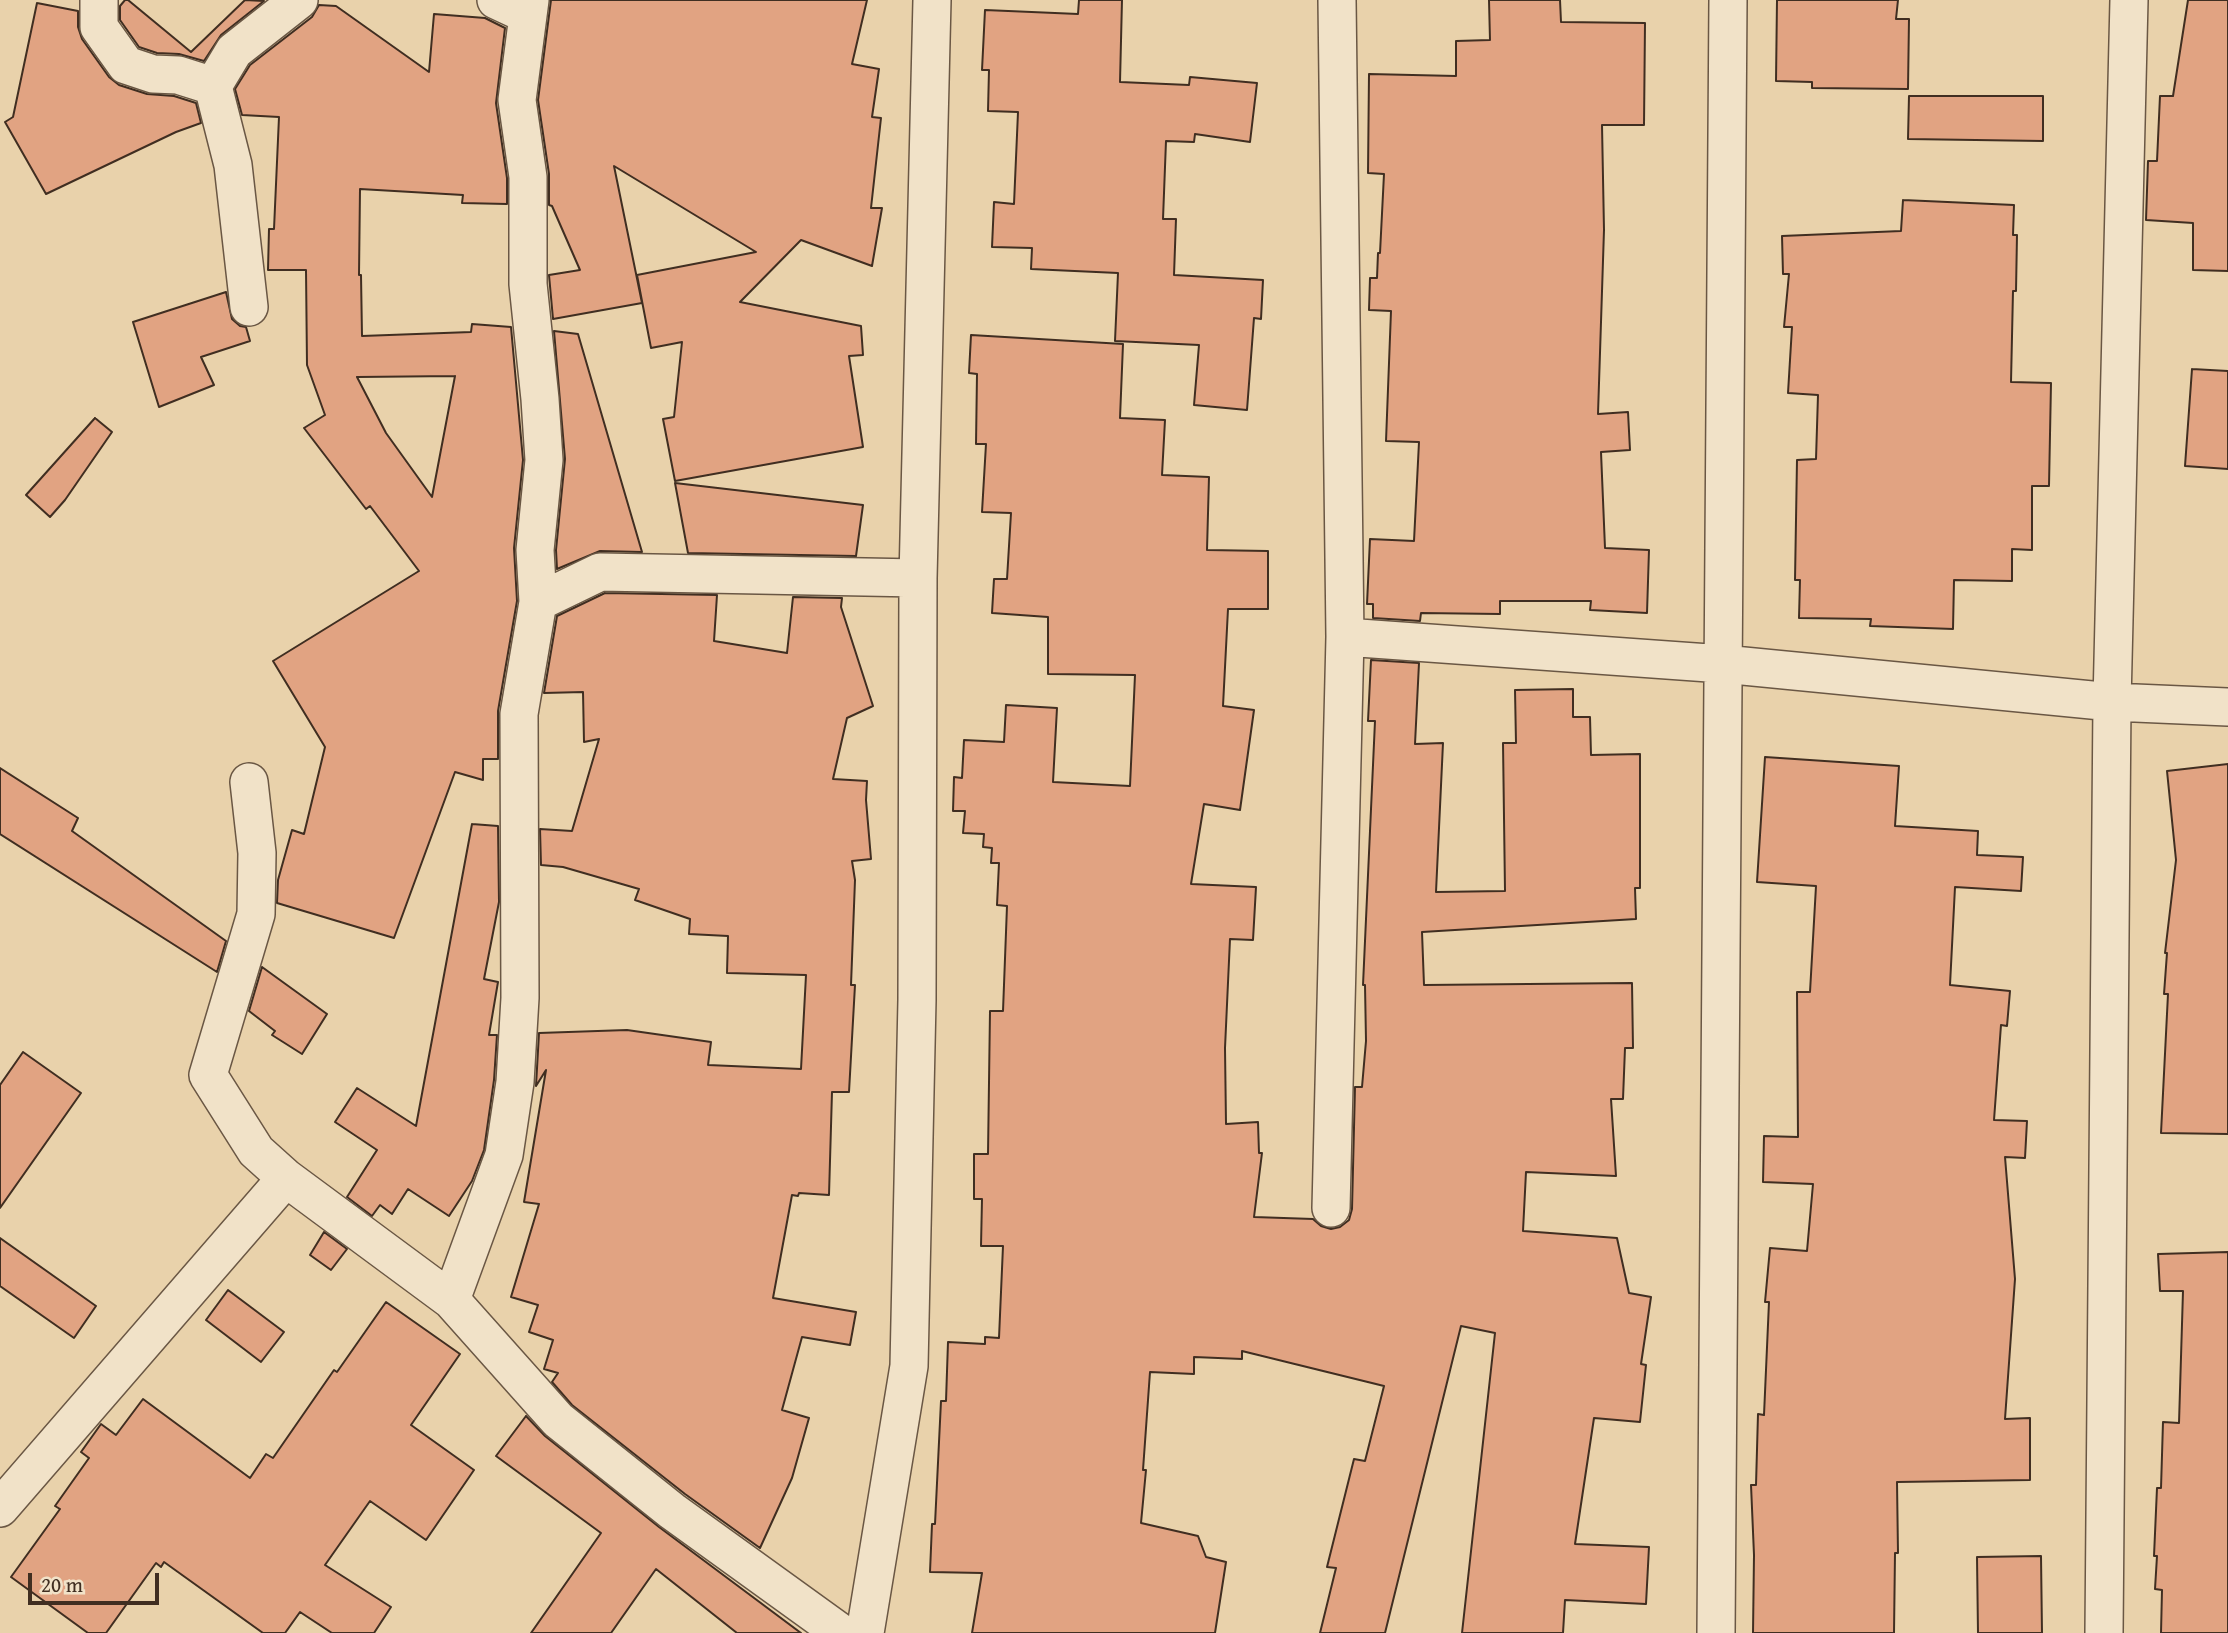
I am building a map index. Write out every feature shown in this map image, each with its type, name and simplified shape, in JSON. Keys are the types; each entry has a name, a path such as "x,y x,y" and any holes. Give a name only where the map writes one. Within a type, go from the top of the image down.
{"street":[{"path":"99,0 99,27 125,65 153,74 178,75 213,86"},
{"path":"249,307 233,164 213,86 234,51 299,0"},
{"path":"865,1633 909,1366 918,1000 918,578 932,0"},
{"path":"1331,1208 1345,637 1337,0"},
{"path":"1716,1633 1728,0"},
{"path":"2104,1633 2112,702 2129,0"},
{"path":"451,1300 504,1155 515,1082 520,998 519,714 538,601 535,550 544,460 528,284 528,177 517,100 518,5"},
{"path":"538,601 600,572 918,578"},
{"path":"1345,637 1723,664 2112,702 2228,707"},
{"path":"250,782 257,853 256,914 208,1075 256,1151 286,1178 451,1300 558,1420 672,1511 841,1633"},
{"path":"0,1508 286,1178"}],"building":[{"path":"125,0 191,52 245,0 264,1 221,35 204,61 139,47 120,20 120,6"},
{"path":"551,0 867,0 852,64 879,69 872,117 881,118 871,208 882,208 872,266 801,240 740,302 861,326 863,355 849,356 863,447 675,481 663,419 674,417 682,342 651,348 637,275 756,252 614,166 642,303 553,319 549,275 580,270 552,206 549,205 549,174 538,100"},
{"path":"1079,0 1122,0 1120,82 1189,85 1190,77 1257,83 1250,142 1195,134 1194,142 1166,141 1163,219 1176,219 1174,275 1263,280 1261,319 1254,318 1247,410 1194,405 1199,345 1115,341 1118,273 1031,269 1032,248 992,247 994,202 1014,204 1018,112 988,111 989,70 982,70 985,10 1078,14"},
{"path":"1489,0 1560,0 1561,22 1645,23 1644,125 1602,125 1604,230 1598,414 1628,412 1630,450 1601,452 1605,548 1649,550 1647,613 1590,610 1591,601 1500,601 1500,614 1421,613 1420,621 1373,618 1373,604 1367,604 1370,539 1414,541 1419,442 1386,441 1391,311 1369,310 1370,278 1377,278 1380,253 1384,174 1368,173 1369,74 1456,76 1456,41 1490,40"},
{"path":"1777,0 1898,0 1896,19 1909,19 1908,89 1812,88 1812,82 1776,81"},
{"path":"2188,0 2228,0 2228,271 2193,270 2193,223 2146,220 2148,161 2157,161 2160,96 2173,96"},
{"path":"37,3 78,11 78,27 82,39 109,77 119,85 147,94 174,96 196,103 201,123 176,132 46,194 5,122 13,117"},
{"path":"319,5 336,6 429,72 434,14 485,18 505,28 496,103 507,178 507,204 462,203 463,195 360,189 359,275 362,336 471,332 472,324 511,327 523,460 514,548 517,601 498,711 498,759 483,759 483,780 455,772 394,938 277,903 278,880 292,830 304,834 325,747 273,661 419,571 370,506 366,509 304,428 325,415 307,365 306,270 268,270 269,229 274,229 279,117 242,115 235,89 250,65 312,17","holes":["455,376 432,497 386,433 357,377"]},
{"path":"1909,96 2043,96 2043,141 1908,139"},
{"path":"1903,200 2014,205 2013,235 2017,235 2011,382 2051,383 2049,486 2032,486 2032,550 2012,549 2012,581 1954,580 1953,629 1870,626 1871,619 1799,618 1800,580 1795,580 1797,460 1816,459 1818,395 1788,393 1792,327 1784,327 1789,274 1783,274 1782,236 1901,231"},
{"path":"226,292 232,319 240,326 246,327 250,341 201,357 214,385 159,407 133,322"},
{"path":"554,331 578,334 642,552 600,551 557,569 556,550 565,459"},
{"path":"971,335 1123,344 1120,418 1165,420 1162,475 1209,477 1207,550 1268,551 1268,609 1228,609 1223,706 1254,710 1240,810 1204,804 1191,884 1256,887 1253,940 1230,939 1225,1048 1226,1124 1258,1122 1259,1153 1262,1153 1254,1217 1313,1219 1321,1226 1331,1229 1340,1227 1349,1220 1352,1209 1355,1087 1362,1087 1366,1041 1363,985 1375,721 1368,721 1371,660 1419,663 1415,744 1443,743 1436,892 1505,891 1503,743 1516,743 1515,690 1573,689 1573,717 1590,717 1591,755 1640,754 1640,888 1635,888 1636,919 1422,932 1424,985 1632,983 1633,1048 1625,1048 1623,1099 1611,1099 1616,1176 1526,1172 1523,1231 1617,1238 1629,1293 1651,1297 1641,1364 1646,1365 1640,1422 1594,1418 1575,1544 1649,1547 1646,1604 1565,1600 1563,1633 1462,1633 1495,1333 1461,1326 1385,1633 1320,1633 1336,1568 1327,1567 1354,1459 1365,1461 1384,1386 1242,1351 1242,1359 1194,1357 1194,1374 1150,1372 1141,1523 1198,1536 1206,1557 1226,1562 1215,1633 972,1633 982,1573 930,1572 941,1401 946,1401 948,1342 985,1344 985,1337 999,1338 1003,1246 981,1246 982,1199 974,1199 974,1154 988,1154 990,1011 1003,1011 1007,906 997,905 999,863 991,863 992,848 983,847 984,834 963,833 965,811 953,811 954,777 962,778 964,740 1004,742 1006,705 1057,708 1053,782 1130,786 1135,675 1048,674 1048,617 992,613 994,579 1007,579 1011,513 982,512 986,444 976,444 977,374 969,373"},
{"path":"2192,369 2228,371 2228,469 2185,466"},
{"path":"95,418 112,432 65,500 50,517 26,495"},
{"path":"675,483 863,505 856,556 688,553"},
{"path":"605,593 717,595 714,641 787,653 793,597 842,598 841,607 873,706 847,718 833,779 867,781 871,859 852,861 855,880 851,985 855,985 849,1092 832,1092 829,1195 792,1195 773,1298 856,1312 850,1345 802,1337 782,1410 809,1418 792,1478 760,1548 685,1494 572,1405 552,1382 558,1373 544,1369 553,1340 529,1332 538,1305 511,1297 539,1204 524,1202 546,1070 536,1086 539,1033 627,1030 711,1042 708,1065 801,1069 806,975 727,973 728,936 689,934 690,919 635,900 639,889 563,867 541,865 540,829 572,831 599,739 584,742 583,692 544,693 557,616"},
{"path":"1765,757 1899,766 1895,826 1978,831 1977,855 2023,857 2021,891 1955,887 1950,985 2010,991 2007,1026 2001,1025 1994,1120 2027,1121 2025,1158 2005,1157 2015,1279 2005,1419 2030,1418 2030,1480 1897,1482 1898,1553 1895,1553 1894,1633 1753,1633 1751,1485 1756,1485 1758,1414 1764,1415 1769,1302 1765,1302 1770,1248 1807,1251 1813,1184 1763,1182 1764,1136 1798,1137 1797,992 1810,992 1816,886 1757,882"},
{"path":"2228,764 2228,1134 2161,1133 2168,994 2164,994 2165,953 2176,860 2167,771"},
{"path":"0,768 78,818 72,831 226,941 217,972 0,834"},
{"path":"472,824 498,826 499,902 484,979 498,982 489,1035 497,1035 484,1150 472,1181 449,1216 408,1189 392,1214 380,1205 372,1216 347,1197 377,1150 335,1122 357,1088 416,1126"},
{"path":"262,967 327,1014 302,1054 272,1035 275,1031 249,1011"},
{"path":"23,1052 81,1093 0,1208 0,1085"},
{"path":"324,1232 347,1249 331,1270 310,1255"},
{"path":"0,1238 96,1306 74,1338 0,1286"},
{"path":"2228,1252 2228,1633 2161,1633 2162,1590 2155,1589 2157,1556 2154,1556 2157,1488 2161,1488 2163,1422 2179,1423 2183,1291 2160,1291 2158,1254"},
{"path":"228,1290 284,1332 261,1362 206,1320"},
{"path":"386,1302 460,1354 411,1425 474,1470 426,1540 370,1501 325,1565 391,1607 374,1633 332,1633 300,1612 285,1633 263,1633 164,1562 161,1567 156,1563 106,1633 88,1633 11,1577 60,1509 55,1506 89,1458 81,1452 101,1424 116,1435 143,1399 250,1478 266,1454 273,1458 334,1370 337,1372"},
{"path":"526,1416 545,1436 659,1527 801,1633 737,1633 656,1569 611,1633 531,1633 601,1533 496,1456"},
{"path":"2041,1556 2042,1633 1978,1633 1977,1557"}]}
